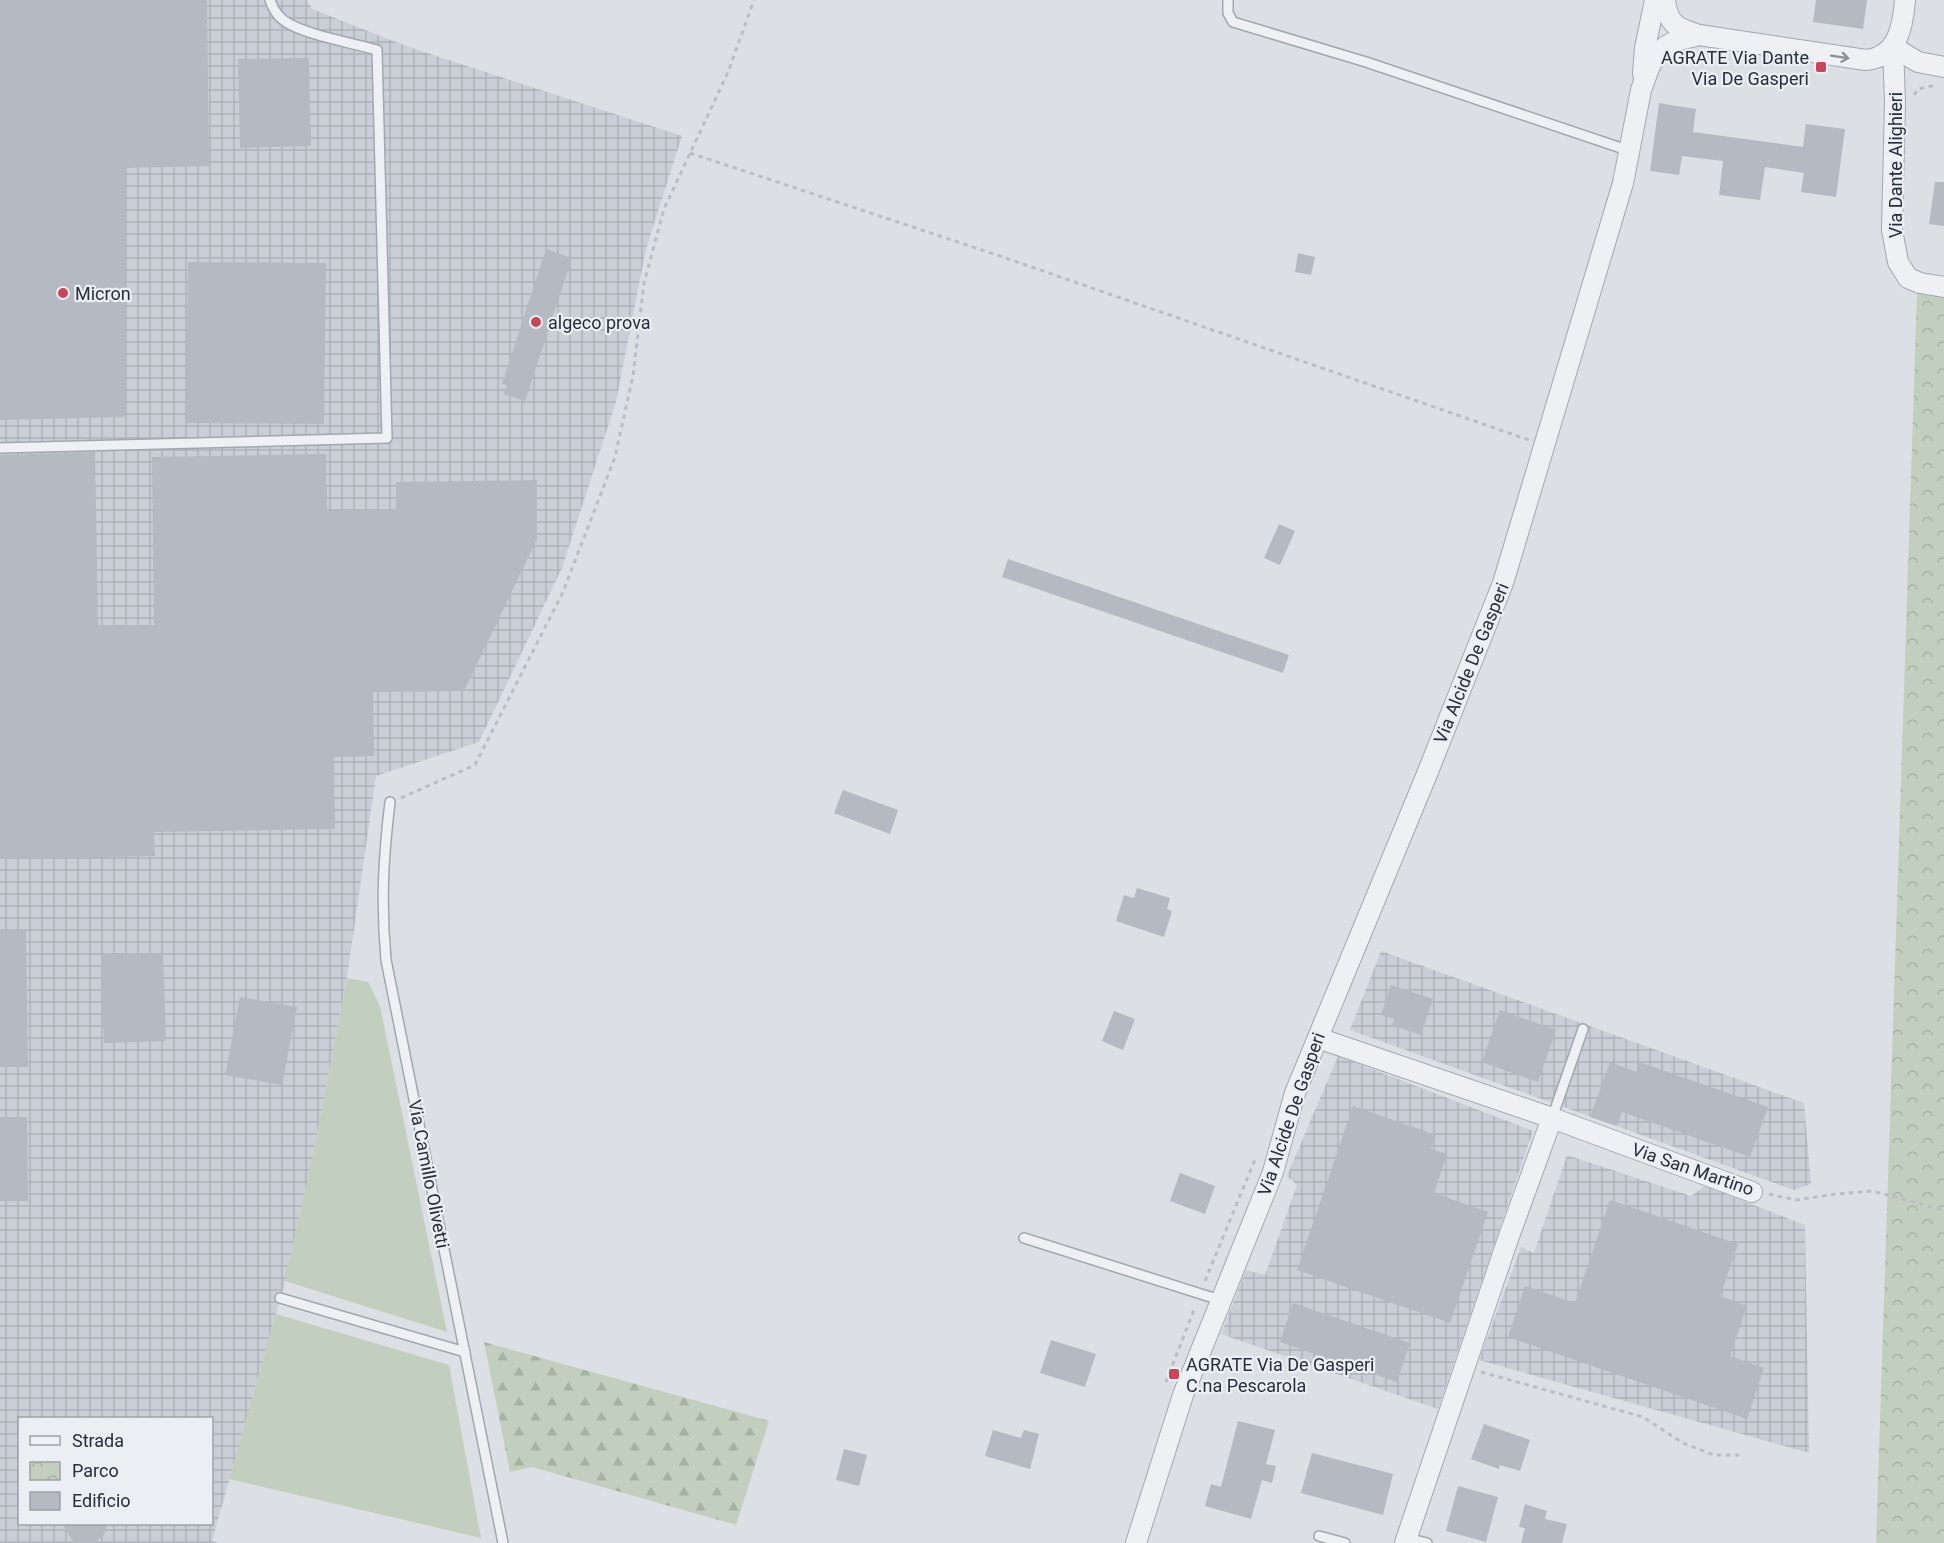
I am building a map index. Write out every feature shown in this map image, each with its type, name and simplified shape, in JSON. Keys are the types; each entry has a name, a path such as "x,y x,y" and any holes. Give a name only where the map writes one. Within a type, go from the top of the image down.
{"street":[{"path":"1641,90 1645,48 1655,0"},
{"path":"1665,0 1668,15 1674,24 1699,35 1866,60 1880,56 1893,47 1943,76"},
{"name":"Via Dante Alighieri","path":"1905,0 1901,30 1893,47 1895,102 1893,230 1898,262 1908,279 1944,287"},
{"name":"Via Alcide De Gasperi","path":"1136,1543 1183,1395 1273,1172 1295,1094 1503,583 1623,183 1641,90 1652,61 1660,50 1675,41 1699,35"},
{"name":"Via San Martino","path":"1318,1038 1552,1118 1752,1192"},
{"path":"1406,1540 1552,1118"}],"lane":[{"path":"0,448 387,438 377,50 285,22 273,10 270,0"},
{"path":"1228,0 1228,13 1233,22 1366,62 1630,151"},
{"name":"Via Camillo Olivetti","path":"390,802 382,876 382,916 386,960 503,1543"},
{"path":"1552,1118 1583,1029"},
{"path":"1024,1238 1220,1300"},
{"path":"280,1298 465,1352"},
{"path":"1319,1536 1345,1543"},
{"path":"1406,1540 1427,1543"}],"path":[{"path":"390,802 475,765 563,592 615,457 633,376 644,283 664,209 728,72 754,0"},
{"path":"1913,96 1918,89 1943,76"},
{"path":"690,153 1008,259 1530,441"},
{"path":"1166,1382 1256,1157"},
{"name":"Via San Martino","path":"1752,1192 1796,1200 1872,1191 1944,1210"},
{"path":"1465,1367 1643,1417 1683,1443 1714,1455 1742,1455"}],"shaded area":[{"path":"0,0 307,0 312,9 409,47 682,136 646,249 616,402 562,568 479,742 376,776 347,978 315,1145 289,1268 212,1541 219,1543 0,1543"},
{"path":"1381,951 1804,1103 1811,1184 1794,1190 1350,1030"},
{"path":"1338,1056 1533,1131 1438,1409 1221,1334 1246,1270 1265,1275 1297,1185 1287,1176"},
{"path":"1567,1155 1691,1196 1705,1186 1805,1225 1809,1453 1479,1360 1521,1247 1534,1253"}],"green space":[{"path":"1917,293 1944,297 1944,1543 1876,1543"},
{"path":"347,978 368,982 380,1006 447,1332 285,1281 315,1145"},
{"path":"276,1314 449,1365 481,1538 229,1479"},
{"path":"484,1342 769,1421 736,1525 532,1467 510,1472"}],"building":[{"name":"Micron","path":"0,0 207,0 209,166 126,168 126,417 0,420"},
{"path":"1816,0 1867,0 1863,29 1813,22"},
{"path":"309,58 311,146 240,148 238,59"},
{"path":"1659,103 1696,109 1693,132 1803,147 1806,124 1845,129 1836,197 1801,192 1804,173 1765,167 1760,200 1719,195 1723,161 1682,156 1679,175 1650,171"},
{"path":"1935,182 1944,182 1944,226 1929,224"},
{"name":"algeco prova","path":"546,249 572,258 525,401 504,394 507,385 502,384"},
{"path":"1298,253 1315,257 1311,275 1295,272"},
{"path":"188,262 326,263 324,424 186,423"},
{"path":"95,452 98,625 154,625 152,457 326,454 327,511 396,510 396,482 537,480 537,539 464,691 373,692 374,756 334,757 335,829 154,832 155,856 0,859 0,455"},
{"path":"1279,524 1295,531 1280,565 1264,558"},
{"path":"1008,559 1289,655 1283,673 1002,577"},
{"path":"843,790 898,810 890,834 834,813"},
{"path":"1137,888 1170,898 1167,909 1172,911 1164,937 1116,921 1124,895 1134,898"},
{"path":"0,930 26,930 28,1067 0,1067"},
{"path":"163,953 166,1041 104,1043 101,955"},
{"path":"1391,985 1433,999 1421,1035 1392,1025 1394,1019 1381,1015"},
{"path":"240,997 297,1007 282,1085 225,1075"},
{"path":"1500,1010 1556,1030 1538,1082 1482,1062"},
{"path":"1114,1011 1135,1019 1123,1050 1102,1041"},
{"path":"1610,1062 1636,1072 1639,1062 1768,1107 1750,1157 1622,1112 1617,1126 1590,1117"},
{"path":"1353,1106 1436,1135 1431,1149 1447,1154 1434,1193 1488,1212 1450,1323 1297,1270"},
{"path":"0,1117 27,1117 28,1201 0,1201"},
{"path":"1180,1173 1215,1186 1205,1214 1170,1201"},
{"path":"1610,1200 1738,1244 1720,1296 1747,1306 1730,1356 1764,1368 1747,1419 1508,1337 1525,1286 1575,1303"},
{"path":"1293,1303 1410,1343 1397,1382 1280,1342"},
{"path":"1051,1340 1096,1354 1085,1387 1040,1373"},
{"path":"1238,1421 1275,1430 1266,1464 1276,1466 1272,1483 1262,1480 1251,1519 1205,1506 1211,1484 1221,1487"},
{"path":"1484,1424 1530,1440 1520,1471 1500,1465 1499,1469 1471,1459"},
{"path":"993,1430 1021,1438 1024,1430 1039,1434 1030,1469 985,1456"},
{"path":"844,1449 867,1455 859,1486 836,1480"},
{"path":"1312,1453 1393,1474 1383,1515 1301,1493"},
{"path":"1458,1486 1498,1497 1486,1542 1446,1531"},
{"path":"1525,1504 1547,1511 1545,1519 1567,1524 1562,1543 1521,1543 1525,1528 1519,1527"},
{"path":"64,1525 107,1525 104,1535 94,1543 77,1543 72,1540"}],"place":[{"name":"AGRATE Via Dante Via De Gasperi","path":"1821,67"},
{"name":"Micron","path":"63,293"},
{"name":"algeco prova","path":"536,322"},
{"name":"AGRATE Via De Gasperi C.na Pescarola","path":"1174,1374"}]}
